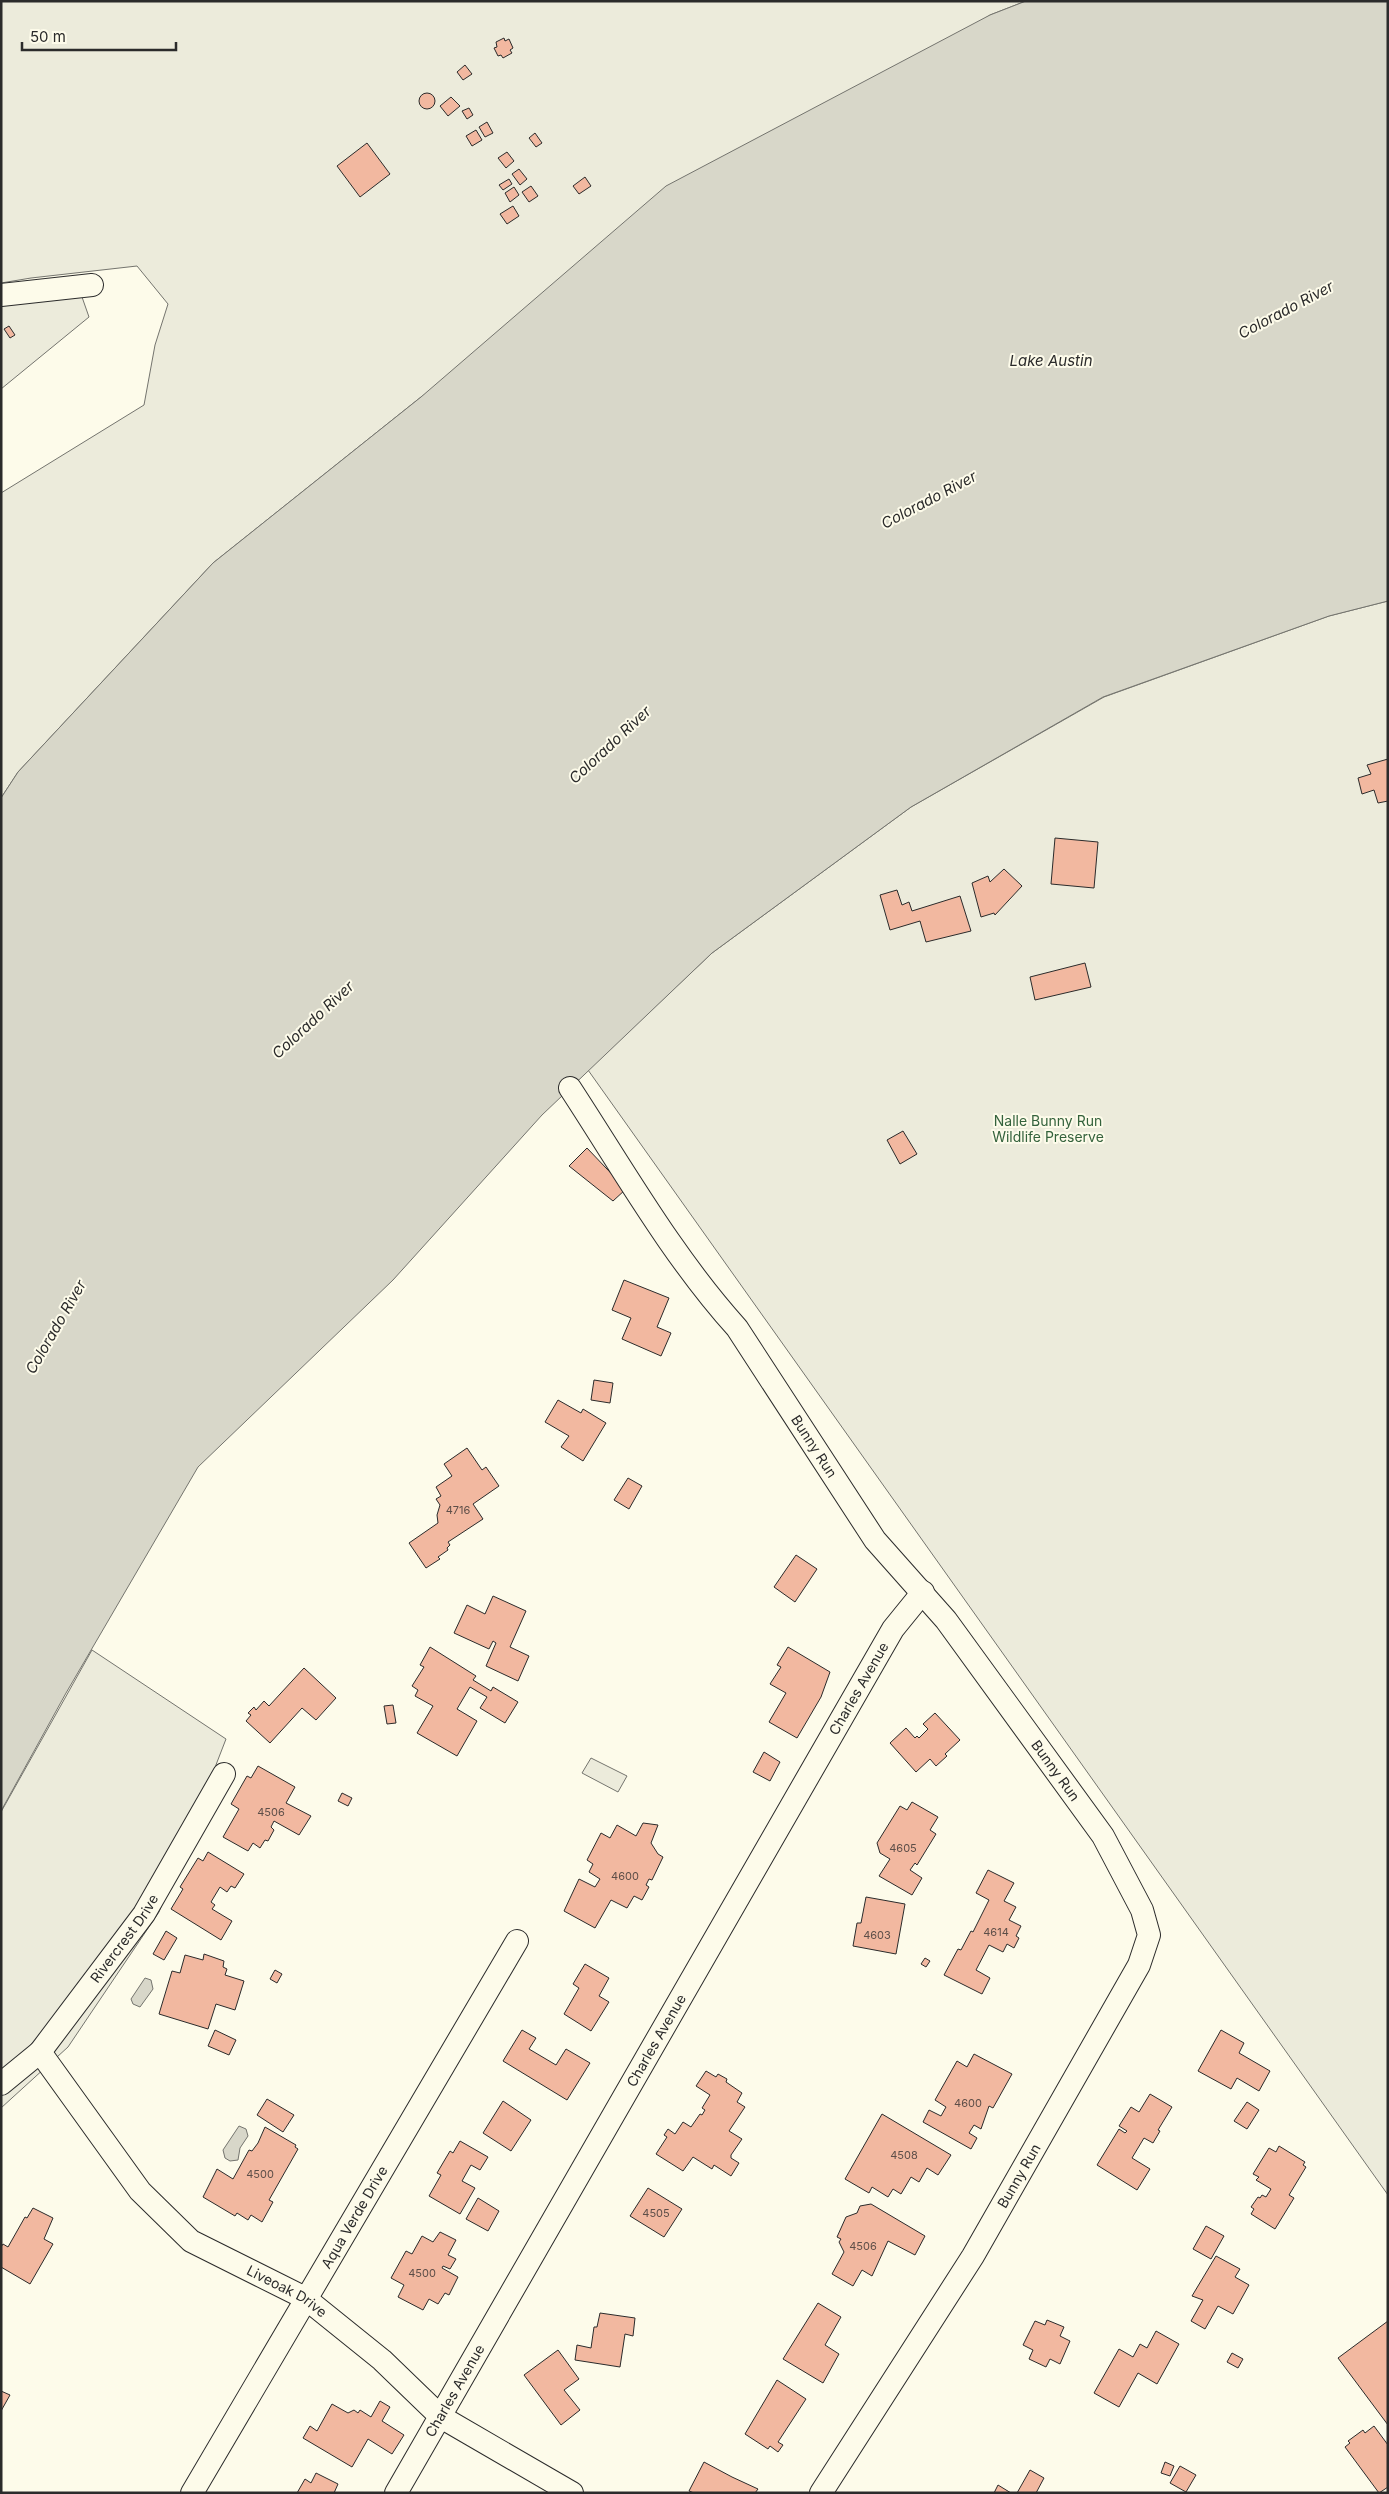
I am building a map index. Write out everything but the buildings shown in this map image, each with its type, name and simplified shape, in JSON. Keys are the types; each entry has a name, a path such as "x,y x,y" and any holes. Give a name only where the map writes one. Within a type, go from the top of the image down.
{"street":[{"path":"1,295 92,285"},
{"name":"Bunny Run","path":"570,1088 673,1246 712,1300 737,1328 875,1540 946,1620 1103,1836 1142,1910 1149,1935 1140,1965 973,2256 821,2493"},
{"name":"Charles Avenue","path":"396,2493 893,1630 923,1592"},
{"name":"Rivercrest Drive","path":"1,2084 40,2052 144,1914 224,1774"},
{"name":"Aqua Verde Drive","path":"192,2493 305,2298 517,1941"},
{"name":"Liveoak Drive","path":"40,2052 140,2191 191,2241 305,2298 382,2360 441,2417 572,2493"}],"green space":[{"path":"1,1 1026,1 990,15 421,397 213,563 18,772 1,798 1,493 144,405 155,345 168,304 137,266 1,283"},
{"path":"82,297 89,317 1,389 1,303"},
{"name":"Nalle Bunny Run Wildlife Preserve","path":"1388,601 1388,2195 588,1070 712,953 911,807 1104,697 1329,616"},
{"path":"92,1650 226,1739 159,1912 68,2047 1,2108 1,1812"},
{"path":"591,1758 627,1776 618,1792 582,1773"}],"water":[{"name":"Lake Austin","path":"1026,1 1388,1 1388,601 1329,616 1103,697 911,807 712,953 542,1115 393,1280 198,1467 66,1693 1,1811 1,798 18,772 213,563 421,397 666,186 990,15"},
{"path":"145,1978 151,1980 153,1989 140,2007 133,2004 131,1999"},
{"path":"239,2126 246,2129 248,2136 240,2148 238,2160 230,2161 225,2158 223,2150"}],"water label":[{"name":"Colorado River","path":"1286,310"},
{"name":"Colorado River","path":"929,500"},
{"name":"Colorado River","path":"610,745"},
{"name":"Colorado River","path":"313,1020"},
{"name":"Colorado River","path":"56,1327"}]}
